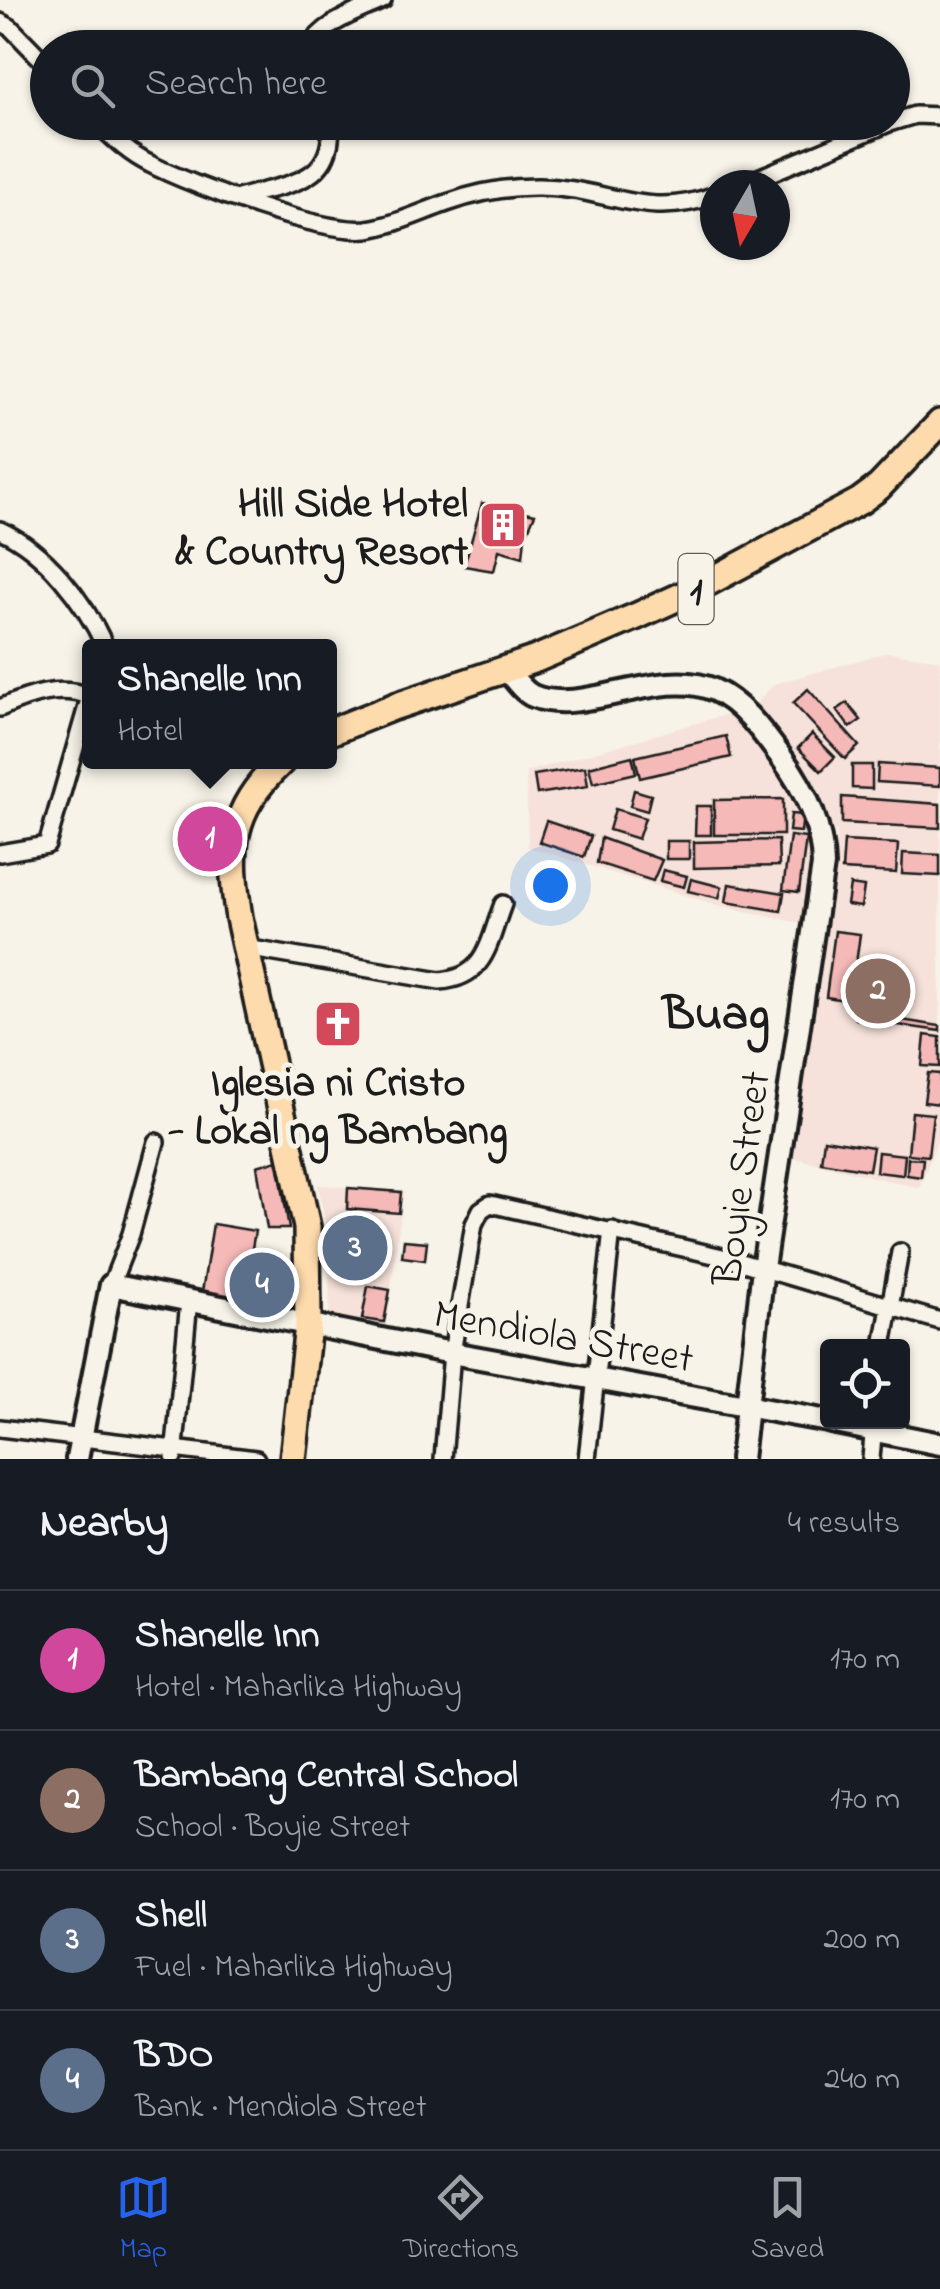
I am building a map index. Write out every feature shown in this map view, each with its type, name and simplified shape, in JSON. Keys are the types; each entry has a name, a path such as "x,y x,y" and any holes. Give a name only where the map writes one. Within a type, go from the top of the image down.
{"main road":[{"name":"1","path":"337,729 506,669 666,603 835,517 879,487 940,422"},
{"path":"275,769 259,785 238,818 233,868 246,948 307,1228 308,1325 293,1459"}],"street":[{"path":"327,30 383,0"},
{"path":"3,22 30,48"},
{"path":"910,117 940,116"},
{"path":"115,140 150,164 238,198 296,218 366,229 482,192 510,187 586,191 650,207 681,206 700,200"},
{"path":"238,198 314,174 328,155 329,140"},
{"path":"778,170 849,140"},
{"path":"0,530 18,538 64,582 100,639"},
{"name":"Boyie Street","path":"506,669 530,696 556,701 641,687 710,688 738,704 777,750 806,796 819,829 824,865 763,1268 741,1459"},
{"path":"0,708 47,692 63,690 82,694"},
{"path":"0,854 47,845 82,724"},
{"path":"246,948 440,981 456,980 470,975 479,963 503,904"},
{"path":"77,1459 111,1285 131,1234 156,1142"},
{"path":"443,1459 452,1353 474,1224 484,1207 501,1204 612,1230 763,1268 940,1321"},
{"path":"587,1459 612,1230"},
{"path":"885,1339 900,1252"},
{"name":"Mendiola Street","path":"111,1285 452,1353 820,1419"},
{"path":"174,1454 189,1301"},
{"path":"0,1428 81,1436 174,1454 256,1459"},
{"path":"870,1459 874,1429"},
{"name":"Mendiola Street","path":"885,1429 940,1444"}],"shaded area":[{"path":"888,652 940,660 940,1134 919,1188 794,1158 837,831 829,830 815,787 754,706 774,684"},
{"path":"735,712 790,785 811,828 805,924 717,905 528,847 526,772"},
{"path":"318,1185 404,1191 385,1330 330,1319 328,1240"}],"building":[{"name":"Hill Side Hotel & Country Resort","path":"482,503 535,514 525,537 523,557 499,550 494,571 464,566"},
{"path":"808,689 859,746 845,759 793,703"},
{"path":"847,703 861,720 850,728 837,710"},
{"path":"812,734 835,757 821,771 798,748"},
{"path":"726,736 731,757 640,778 635,757"},
{"path":"632,756 636,773 593,783 589,767"},
{"path":"878,764 940,768 940,786 877,782"},
{"path":"852,765 872,765 872,789 852,788"},
{"path":"585,767 588,786 537,794 534,775"},
{"path":"634,790 651,795 647,811 630,806"},
{"path":"842,797 940,804 940,828 842,823"},
{"path":"783,799 783,835 714,835 714,800"},
{"path":"696,806 711,806 711,835 695,835"},
{"path":"615,809 645,818 638,839 609,830"},
{"path":"791,814 803,815 801,832 789,831"},
{"path":"546,821 591,836 584,857 539,842"},
{"path":"790,836 806,838 799,892 783,890"},
{"path":"601,838 662,860 653,881 597,863"},
{"path":"778,840 779,866 694,868 694,842"},
{"path":"666,841 689,841 689,859 666,859"},
{"path":"844,841 898,844 896,873 842,870"},
{"path":"903,853 940,855 940,876 902,874"},
{"path":"663,870 687,876 684,887 660,881"},
{"path":"691,879 722,887 719,898 688,891"},
{"path":"729,884 784,893 781,911 726,902"},
{"path":"850,885 864,887 861,907 847,905"},
{"path":"835,931 860,934 851,1001 826,997"},
{"path":"857,1013 940,1026 940,1031 856,1019"},
{"path":"925,1035 940,1037 940,1067 922,1066"},
{"path":"928,1073 940,1074 940,1104 924,1102"},
{"path":"912,1112 933,1114 928,1156 908,1154"},
{"path":"824,1139 873,1147 869,1170 821,1162"},
{"path":"878,1152 905,1155 903,1175 876,1172"},
{"path":"908,1158 923,1159 921,1177 907,1175"},
{"path":"278,1160 289,1229 267,1229 257,1166"},
{"path":"348,1188 401,1192 399,1213 347,1209"},
{"path":"213,1224 255,1231 250,1260 268,1268 262,1302 202,1292"},
{"path":"404,1240 427,1242 425,1260 402,1257"},
{"path":"368,1286 390,1290 384,1322 362,1319"}],"place":[{"name":"Hill Side Hotel & Country Resort","path":"503,525"},
{"name":"Shanelle Inn","path":"210,839"},
{"name":"Bambang Central School","path":"878,991"},
{"name":"Iglesia ni Cristo - Lokal ng Bambang","path":"338,1024"},
{"name":"Shell","path":"355,1248"},
{"name":"BDO","path":"262,1285"}],"district":[{"name":"Buag","path":"716,1011"}]}
